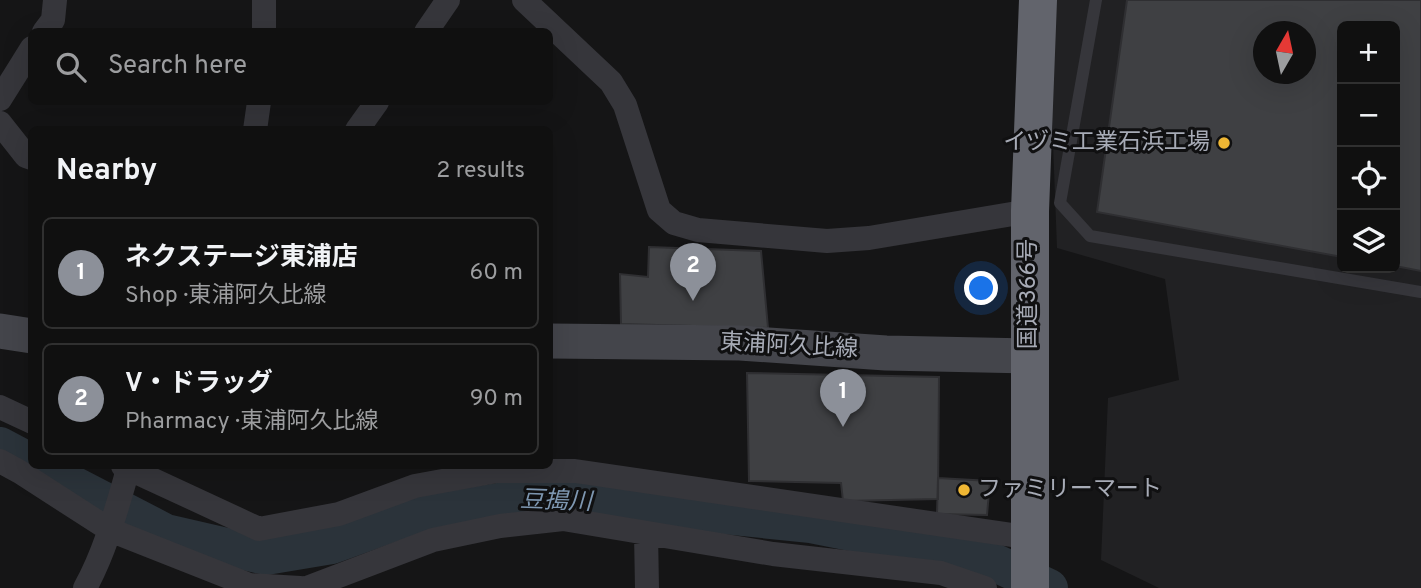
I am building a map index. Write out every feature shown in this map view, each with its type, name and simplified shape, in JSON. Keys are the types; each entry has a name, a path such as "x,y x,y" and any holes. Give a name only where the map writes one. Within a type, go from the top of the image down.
{"highway":[{"name":"国道366号","path":"1030,588 1032,544 1028,356 1038,0"}],"main road":[{"path":"0,331 28,335"},
{"name":"東浦阿久比線","path":"553,341 740,343 886,353 1028,356"}],"street":[{"path":"47,28 53,20 55,0"},
{"path":"264,0 264,28"},
{"path":"429,28 448,0"},
{"path":"524,0 611,82 625,106 659,210 674,223 698,230 827,241 869,237 1030,211"},
{"path":"0,99 28,54"},
{"path":"256,126 259,105"},
{"path":"360,126 375,105"},
{"path":"0,123 28,157"},
{"path":"0,407 28,420"},
{"path":"0,461 110,530 249,585 300,588"},
{"path":"85,588 96,568 110,530 126,469"},
{"path":"133,469 259,529 339,514 415,486 497,471 562,471 1032,544"},
{"path":"307,588 433,540 500,526 563,519 774,554 940,573 985,588"},
{"path":"646,533 647,588"}],"lane":[{"path":"1096,0 1060,203 1090,236 1421,292"}],"shaded area":[{"path":"1051,0 1421,0 1421,588 1159,588 1101,560 1108,398 1179,380 1165,279 1057,248 1049,39"}],"building":[{"name":"イヅミ工業石浜工場","path":"1127,0 1421,0 1421,271 1400,267 1400,21 1337,21 1337,256 1097,212"},
{"path":"649,247 761,251 768,328 621,324 620,274 648,277"},
{"path":"747,373 939,377 938,499 843,501 841,483 749,481"},
{"name":"ファミリーマート","path":"938,478 990,481 987,515 937,514"}],"waterway":[{"name":"豆搗川","path":"0,446 28,461"},
{"name":"豆搗川","path":"43,469 166,533 266,556 332,545 412,516 535,496 811,524 987,559 1049,588"}],"place":[{"name":"イヅミ工業石浜工場","path":"1224,143"},
{"name":"V・ドラッグ","path":"693,301"},
{"name":"ネクステージ東浦店","path":"843,427"},
{"name":"ファミリーマート","path":"964,490"}]}
